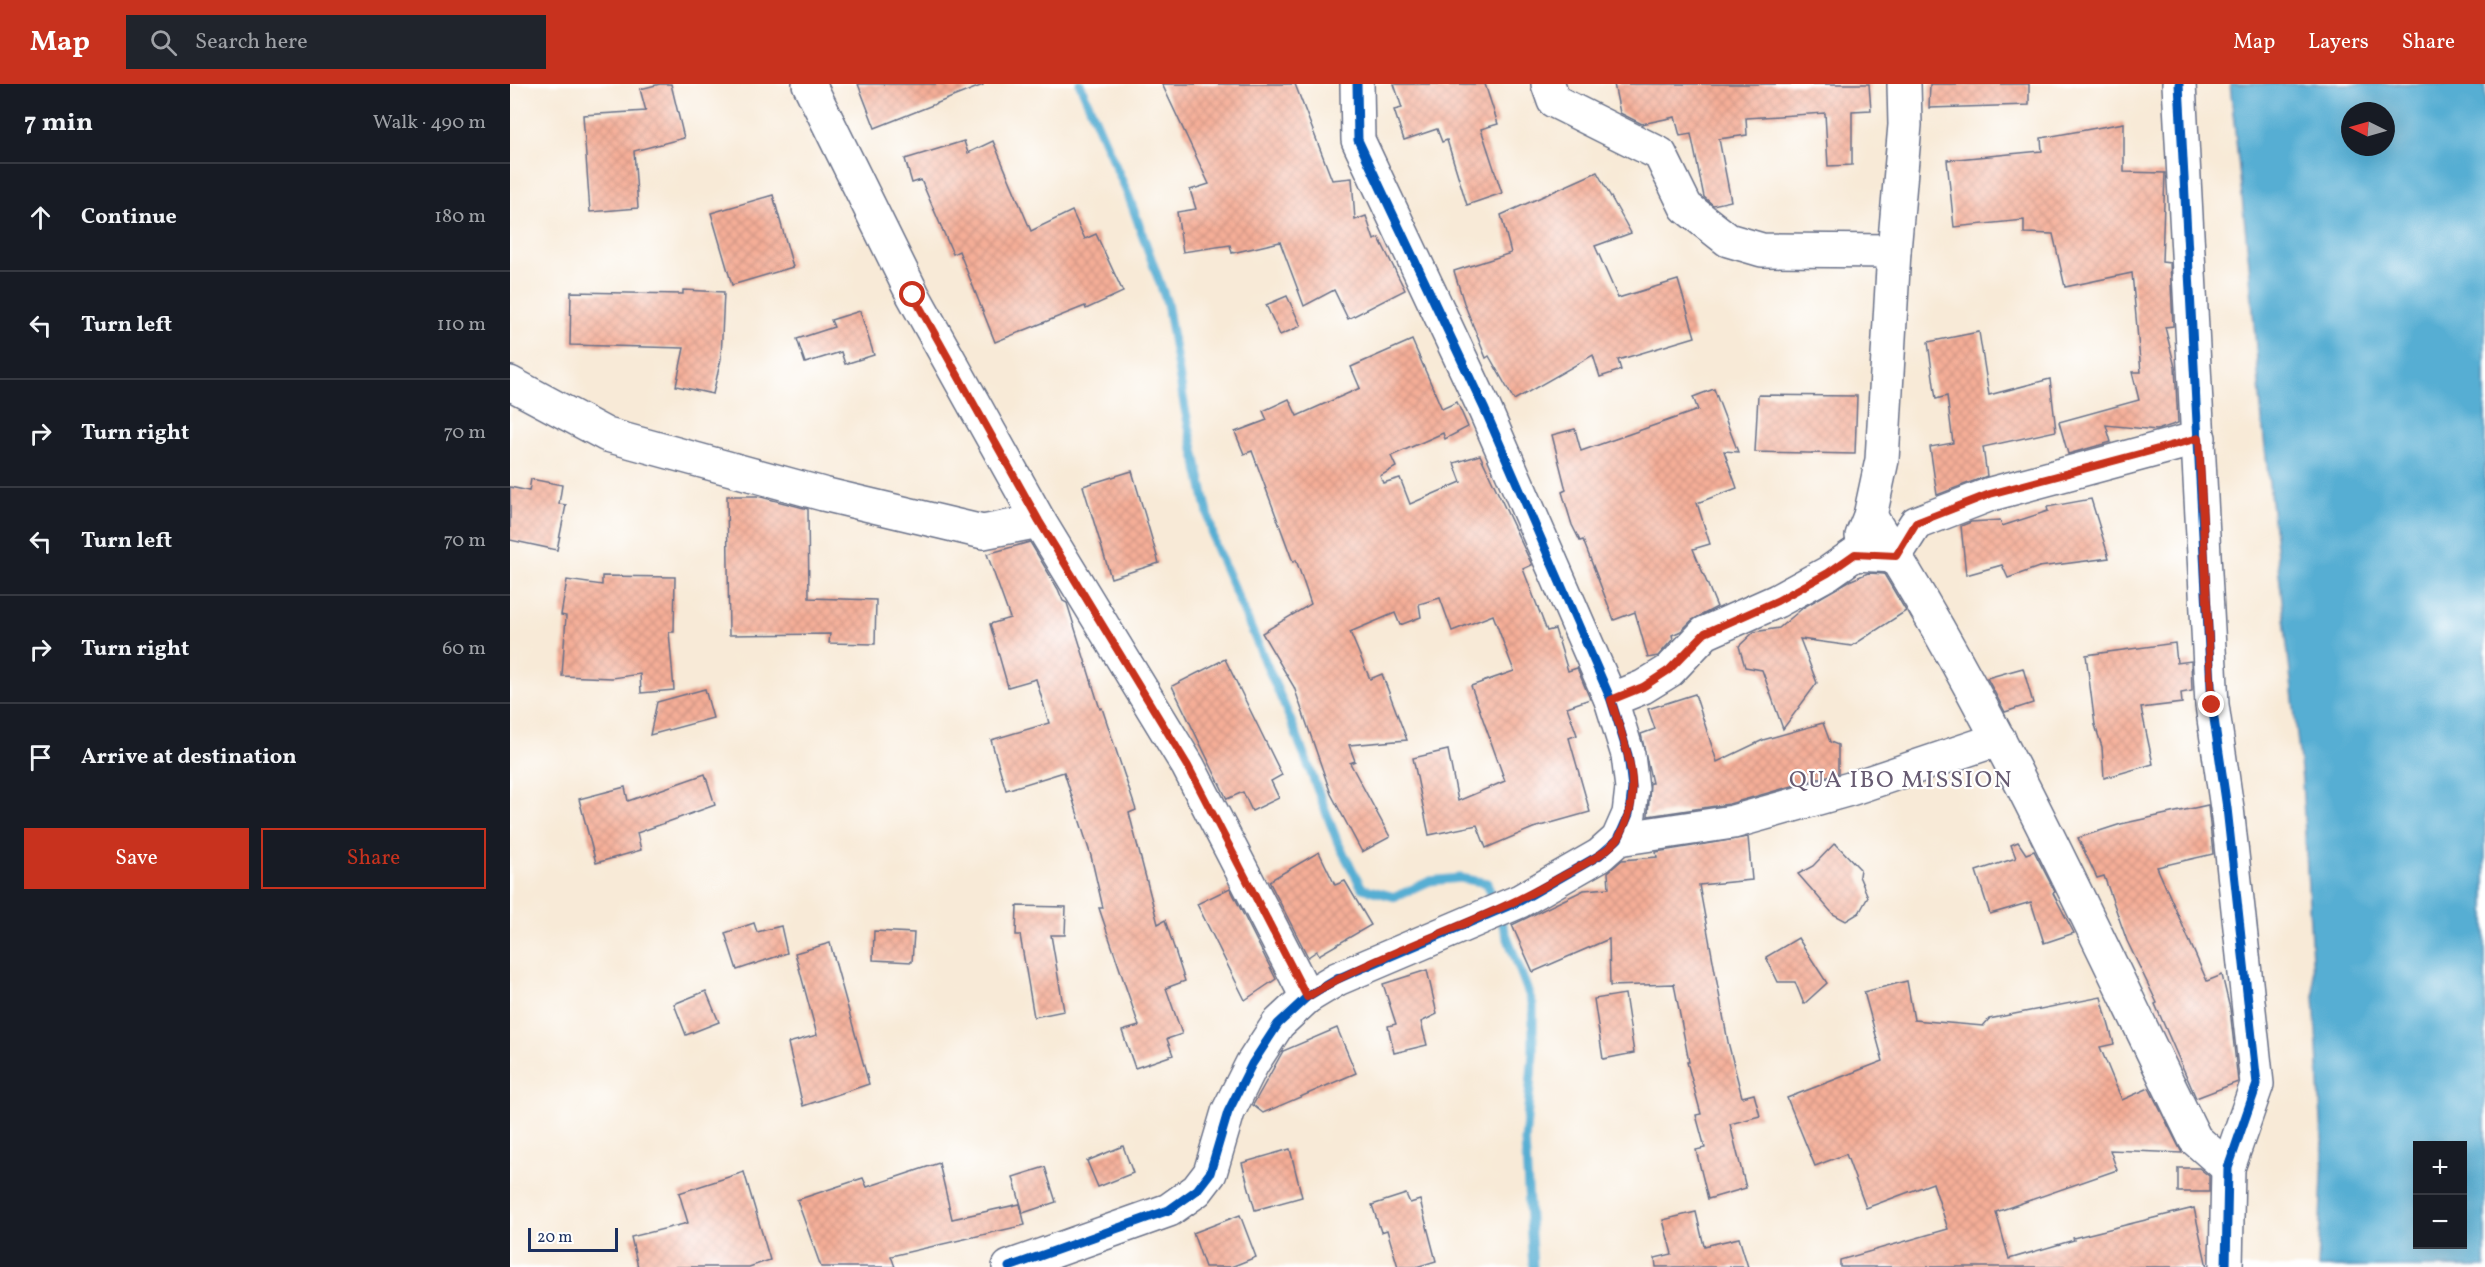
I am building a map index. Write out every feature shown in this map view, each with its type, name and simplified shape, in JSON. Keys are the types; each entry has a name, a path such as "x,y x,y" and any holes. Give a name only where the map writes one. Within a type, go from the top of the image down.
{"street":[{"path":"809,84 913,295 1039,521 1188,766 1307,997"},
{"path":"1009,1267 1169,1210 1197,1190 1210,1173 1228,1112 1252,1064 1278,1024 1307,997 1337,979 1516,902 1600,855 1618,839 1629,814 1632,788 1628,755 1611,700 1485,410 1358,140 1357,84"},
{"path":"1548,84 1554,101 1660,154 1686,207 1728,240 1762,250 1894,251"},
{"path":"1611,700 1643,687 1669,670 1705,633 1777,601 1828,573 1855,554 1870,516 1882,460 1894,251 1905,125 1904,84"},
{"path":"2179,84 2212,705 2227,808 2257,1084 2228,1168 2226,1267"},
{"path":"510,382 607,435 823,494 983,532 1039,521"},
{"path":"1896,556 1916,523 1990,494 2199,438"},
{"path":"1870,516 1896,556 1999,739 2195,1139 2228,1168"},
{"path":"1855,554 1896,556"},
{"path":"1618,839 1733,822 1850,789 1999,739"}],"water":[{"path":"2230,84 2485,84 2485,1267 2318,1267 2323,1155 2302,780 2262,420 2249,263"}],"building":[{"path":"671,84 684,138 634,151 638,208 590,212 583,115 646,111 640,89"},
{"path":"858,84 983,84 983,85 875,128"},
{"path":"1162,84 1295,84 1332,180 1352,178 1355,220 1366,216 1374,240 1379,238 1405,290 1348,319 1334,290 1304,306 1280,242 1232,253 1230,245 1183,252 1177,212 1196,209 1190,190 1209,184"},
{"path":"1394,84 1485,84 1498,124 1481,129 1502,193 1467,205 1447,140 1442,142 1437,129 1404,140 1394,110 1402,108"},
{"path":"1614,84 1869,84 1871,110 1852,111 1852,165 1828,166 1825,113 1746,118 1747,135 1719,139 1731,201 1713,205 1704,197 1691,134 1680,136 1675,117 1642,124 1620,113"},
{"path":"1930,84 2029,84 2029,105 1929,108"},
{"path":"2124,123 2124,172 2165,173 2162,262 2170,263 2173,326 2165,327 2175,367 2178,423 2157,430 2106,425 2111,442 2068,454 2059,422 2139,400 2132,372 2141,372 2132,273 2065,287 2053,234 2024,233 2024,220 1954,227 1947,160 2042,151 2041,138"},
{"path":"964,141 968,153 993,141 1031,231 1072,211 1085,239 1096,234 1123,292 1086,309 1085,306 995,342 959,251 953,254 921,180 912,183 905,159"},
{"path":"1597,172 1631,233 1595,246 1618,298 1678,280 1695,337 1618,360 1621,370 1600,377 1593,355 1514,400 1489,356 1486,358 1454,271 1511,253 1501,215"},
{"path":"773,195 793,267 732,285 711,213"},
{"path":"683,290 724,292 721,359 713,394 676,386 684,348 570,345 571,292 683,294"},
{"path":"1287,296 1301,326 1280,335 1266,305"},
{"path":"860,311 874,355 845,364 841,352 805,363 797,339 834,327 831,320"},
{"path":"1979,332 1989,395 2050,379 2056,431 1983,447 1987,476 1937,495 1930,447 1953,443 1947,396 1936,399 1928,342"},
{"path":"1412,340 1442,409 1457,402 1468,427 1445,439 1443,433 1391,456 1396,467 1380,476 1383,483 1400,478 1410,504 1461,482 1454,463 1480,455 1532,565 1523,569 1547,631 1555,629 1568,671 1577,668 1590,699 1567,707 1577,735 1569,738 1590,812 1533,828 1486,848 1477,825 1429,835 1413,758 1448,750 1458,801 1505,781 1471,686 1514,671 1493,615 1452,631 1440,598 1419,604 1421,617 1400,625 1395,613 1350,632 1370,679 1382,674 1407,740 1349,745 1355,761 1350,763 1390,837 1362,852 1331,794 1294,687 1262,633 1311,604 1296,560 1293,562 1252,451 1244,454 1235,432 1267,420 1263,411 1289,399 1297,416 1360,388 1351,367"},
{"path":"1714,389 1738,452 1724,451 1737,488 1697,503 1710,544 1693,549 1717,607 1692,620 1681,631 1672,635 1673,639 1658,656 1648,658 1635,612 1614,620 1583,540 1580,541 1572,525 1562,492 1566,490 1552,435 1575,429 1581,451 1698,410 1693,397"},
{"path":"1758,395 1857,396 1855,454 1755,452"},
{"path":"1132,471 1159,563 1111,578 1083,486"},
{"path":"531,479 562,485 559,504 566,505 557,550 510,540 510,487 529,491"},
{"path":"727,496 757,496 808,509 809,598 876,600 875,644 829,643 830,634 729,635"},
{"path":"2091,499 2109,558 2039,567 2008,578 2002,565 1966,575 1961,526 1971,522 2000,520 2002,526 2048,511 2047,507"},
{"path":"1030,542 1063,601 1067,603 1100,709 1102,708 1136,810 1129,813 1158,924 1165,920 1185,981 1166,988 1182,1034 1167,1039 1173,1055 1135,1068 1122,1031 1139,1026 1099,908 1103,908 1091,856 1064,772 1006,790 991,740 1049,723 1036,679 1008,687 990,624 1010,618 987,554"},
{"path":"1868,573 1884,574 1906,611 1852,646 1800,639 1817,683 1783,729 1762,670 1745,667 1739,646 1754,632 1779,628 1804,607 1849,581"},
{"path":"602,576 675,577 674,632 669,632 674,690 641,693 640,674 612,678 562,676 566,616 561,615 567,580 602,585"},
{"path":"2175,643 2177,663 2191,661 2192,691 2181,693 2182,703 2141,708 2153,764 2104,778 2102,747 2095,725 2086,655"},
{"path":"1225,659 1282,775 1271,781 1279,798 1252,811 1243,792 1227,799 1172,686"},
{"path":"2023,668 2033,703 2005,712 1987,678"},
{"path":"705,689 713,718 650,735 657,702"},
{"path":"1695,694 1717,762 1763,740 1823,723 1830,742 1838,745 1838,773 1729,804 1648,816 1650,783 1652,783 1641,734 1655,729 1648,709"},
{"path":"705,774 715,805 637,833 641,850 596,863 579,799 625,787 628,801"},
{"path":"2208,805 2213,854 2157,867 2207,981 2222,975 2230,1009 2238,1082 2196,1098 2155,1004 2157,1003 2127,941 2104,876 2097,878 2078,838 2121,824"},
{"path":"1748,837 1752,880 1699,885 1728,1042 1742,1097 1754,1094 1760,1116 1730,1124 1746,1188 1708,1199 1696,1150 1705,1148 1696,1115 1701,1114 1687,1062 1689,1062 1674,984 1610,986 1609,939 1533,972 1512,925 1584,890 1609,888 1608,872 1622,860 1657,857 1656,852"},
{"path":"2018,842 2026,854 2034,851 2074,933 2044,943 2031,902 1990,914 1976,871 2016,858 2011,845"},
{"path":"1835,843 1860,869 1859,876 1868,897 1859,913 1846,921 1833,914 1798,874 1813,866"},
{"path":"1319,852 1335,885 1345,881 1371,925 1319,955 1317,951 1308,957 1269,881"},
{"path":"1230,888 1276,979 1245,1000 1197,904"},
{"path":"1017,906 1066,907 1065,935 1051,935 1064,1011 1034,1017 1020,935 1016,935"},
{"path":"754,923 757,932 781,926 787,953 737,970 725,933"},
{"path":"874,931 914,933 912,962 873,960"},
{"path":"1798,938 1827,983 1804,1004 1795,982 1778,982 1766,957"},
{"path":"830,943 869,1084 803,1106 788,1043 817,1035 795,953"},
{"path":"1427,970 1437,1014 1421,1022 1427,1045 1394,1053 1388,1026 1396,1024 1383,984"},
{"path":"1907,981 1914,1020 1983,1026 1989,1019 2101,997 2114,1044 2100,1047 2122,1100 2149,1088 2182,1153 2110,1150 2117,1170 1996,1212 2009,1259 2074,1240 2073,1238 2194,1208 2207,1267 1840,1267 1840,1260 1948,1229 1933,1183 1866,1208 1846,1154 1815,1166 1787,1098 1883,1061 1864,992"},
{"path":"706,991 719,1022 686,1035 674,1004"},
{"path":"1625,994 1634,1053 1603,1059 1594,999"},
{"path":"1337,1028 1356,1073 1263,1113 1253,1105 1283,1051"},
{"path":"1123,1146 1133,1173 1098,1187 1087,1161"},
{"path":"1290,1149 1302,1197 1255,1210 1242,1163"},
{"path":"939,1163 952,1219 1020,1204 1025,1225 891,1256 895,1267 821,1267 797,1200 863,1178 867,1187"},
{"path":"1045,1167 1056,1202 1023,1213 1013,1177"},
{"path":"2178,1168 2199,1168 2209,1176 2209,1192 2178,1192"},
{"path":"744,1172 770,1260 749,1267 638,1267 631,1237 688,1223 679,1193"},
{"path":"1406,1194 1410,1203 1420,1200 1436,1261 1416,1267 1398,1267 1387,1230 1381,1232 1372,1205"},
{"path":"1696,1212 1704,1246 1739,1238 1748,1267 1656,1267 1655,1258 1672,1254 1663,1220"},
{"path":"1240,1215 1256,1257 1231,1267 1205,1267 1193,1233"}],"waterway":[{"path":"1080,84 1129,197 1167,303 1185,409 1215,545 1291,721 1338,843 1362,888 1395,897 1430,881 1460,878 1487,883 1533,1005 1533,1054 1525,1141 1533,1267"}],"cycle path":[{"path":"1009,1267 1169,1210 1197,1190 1210,1173 1228,1112 1252,1064 1278,1024 1307,997 1337,979 1520,901 1600,855 1618,839 1629,814 1632,788 1628,755 1611,700 1485,410 1358,140 1357,84"},
{"path":"2179,84 2212,705 2227,808 2257,1084 2228,1168 2226,1267"}],"district":[{"name":"QUA IBO MISSION","path":"1901,781"}],"route":[{"path":"913,295 1039,521 1188,766 1307,997 1337,979 1520,901 1600,855 1618,839 1629,814 1632,788 1628,755 1611,700 1643,687 1669,670 1705,633 1777,601 1828,573 1855,554 1896,556 1916,523 1990,494 2199,438 2212,705"}]}
